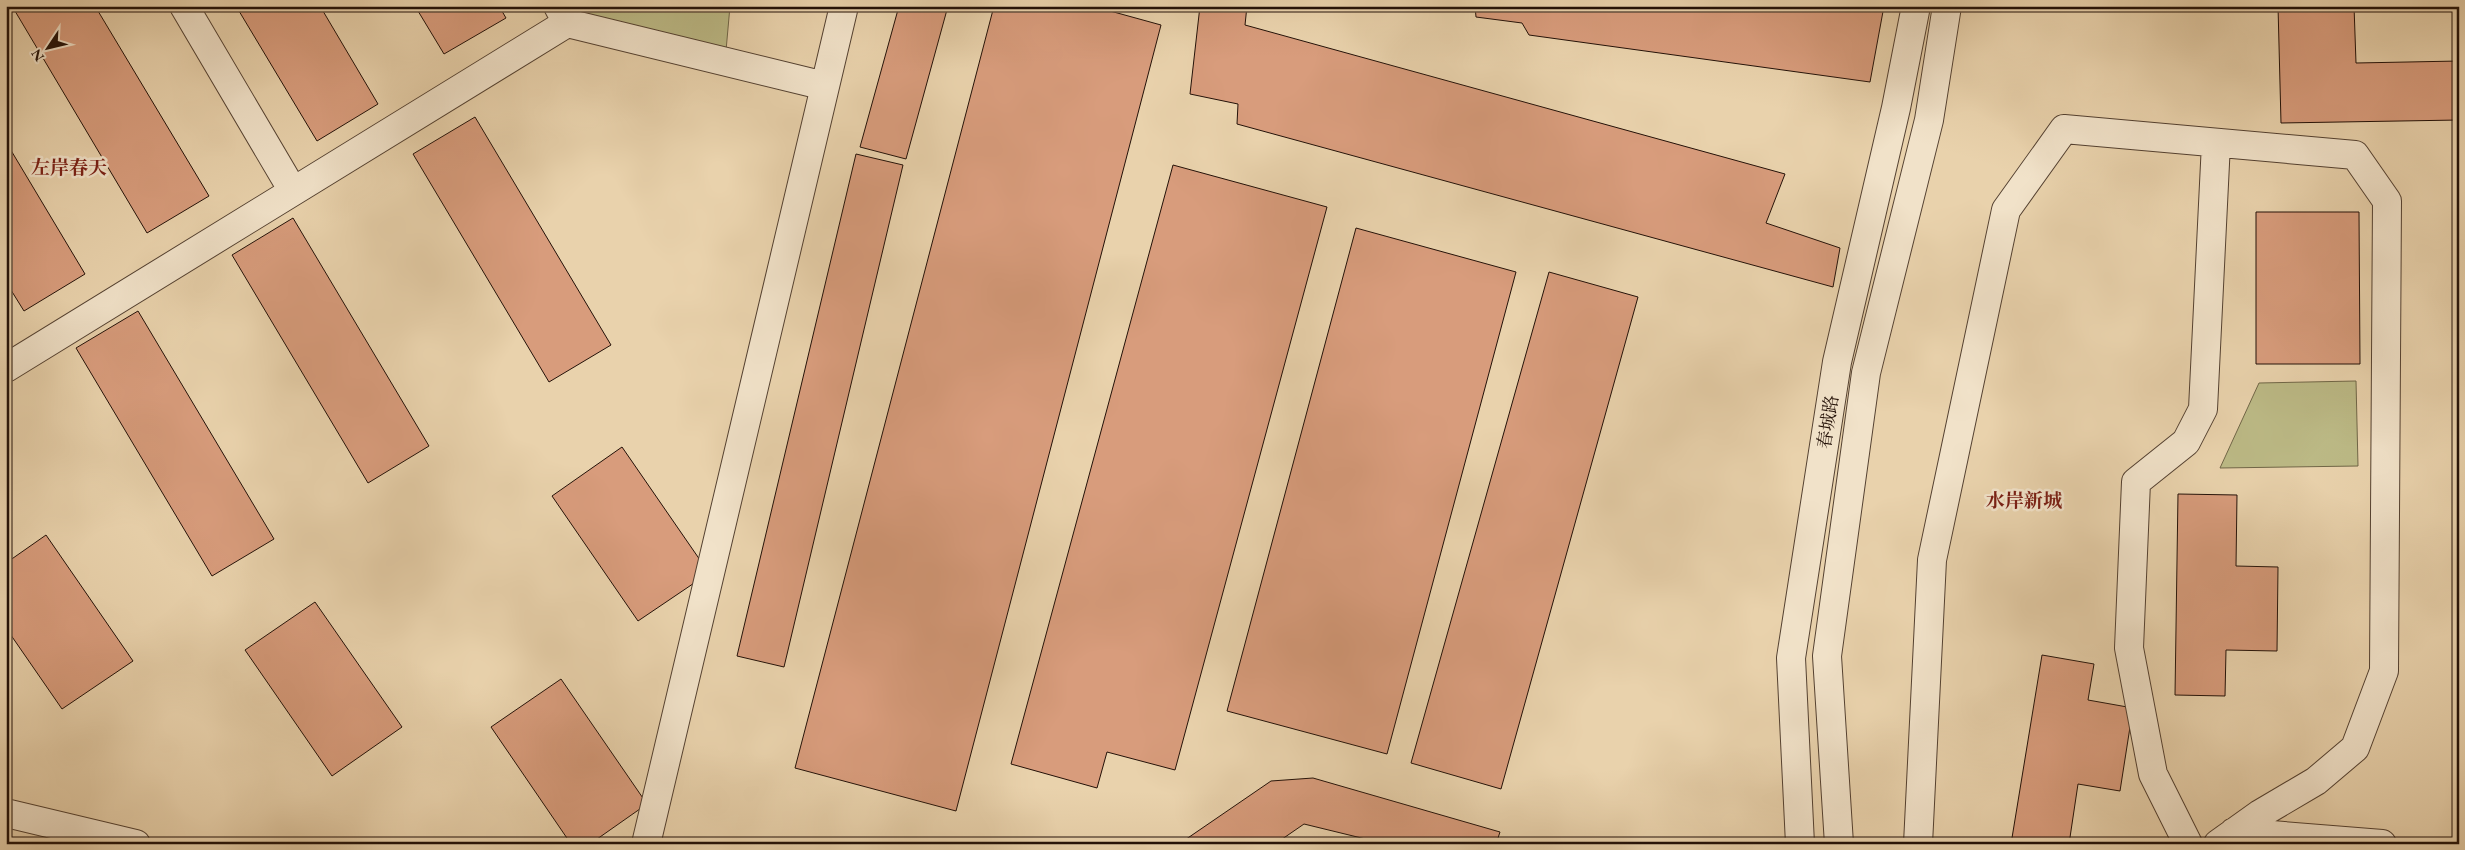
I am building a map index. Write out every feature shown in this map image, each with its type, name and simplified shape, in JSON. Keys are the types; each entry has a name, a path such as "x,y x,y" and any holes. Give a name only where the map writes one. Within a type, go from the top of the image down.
{"street":[{"path":"184,6 293,191"},
{"path":"646,844 844,6"},
{"name":"春城路","path":"1800,844 1791,658 1837,362 1896,108 1916,6"},
{"name":"春城路","path":"1839,844 1827,656 1866,373 1929,120 1947,6"},
{"path":"6,368 293,191 563,14 825,86"},
{"path":"1918,844 1932,560 2006,210 2064,129 2355,155 2387,201 2384,671 2355,748 2316,781 2260,814 2226,838"},
{"path":"2188,844 2153,774 2129,648 2129,628 2136,482 2186,442 2203,409 2216,143"},
{"path":"6,814 136,844"},
{"path":"2226,838 2382,844"}],"shaded area":[{"path":"558,6 730,6 725,62"},
{"path":"2356,381 2358,466 2220,468 2259,383"}],"building":[{"path":"12,6 95,6 209,196 147,233"},
{"path":"236,6 320,6 378,104 317,141"},
{"path":"415,6 499,6 506,18 444,54"},
{"path":"899,6 948,6 906,159 860,147"},
{"path":"994,6 1092,6 1161,25 956,811 795,768"},
{"path":"1200,6 1247,6 1245,25 1785,174 1766,223 1840,248 1833,287 1237,124 1238,104 1190,94"},
{"path":"1475,6 1884,6 1870,82 1529,35 1522,23 1476,17"},
{"path":"2278,6 2354,6 2356,63 2459,61 2459,120 2281,123"},
{"path":"475,117 611,345 549,382 413,154"},
{"path":"6,142 85,274 24,311 6,282"},
{"path":"856,154 903,165 784,667 737,656"},
{"path":"1173,165 1327,207 1175,770 1107,752 1097,788 1011,764"},
{"path":"2256,212 2359,212 2360,364 2256,364"},
{"path":"293,218 429,446 368,483 232,255"},
{"path":"1356,228 1516,272 1387,754 1227,711"},
{"path":"1549,272 1638,297 1501,789 1411,763"},
{"path":"138,311 274,539 212,576 76,348"},
{"path":"622,447 709,573 638,621 552,496"},
{"path":"2178,494 2237,495 2236,566 2278,567 2277,651 2226,650 2225,696 2175,695"},
{"path":"46,535 133,661 62,709 6,628 6,563"},
{"path":"315,602 402,727 332,776 245,650"},
{"path":"2042,655 2094,664 2088,700 2133,708 2120,791 2078,784 2069,844 2011,844"},
{"path":"561,679 647,804 590,844 571,844 491,727"},
{"path":"1313,778 1500,832 1496,844 1386,844 1304,824 1275,844 1179,844 1271,781"}],"district":[{"name":"左岸春天","path":"69,167"},
{"name":"水岸新城","path":"2024,500"}]}
